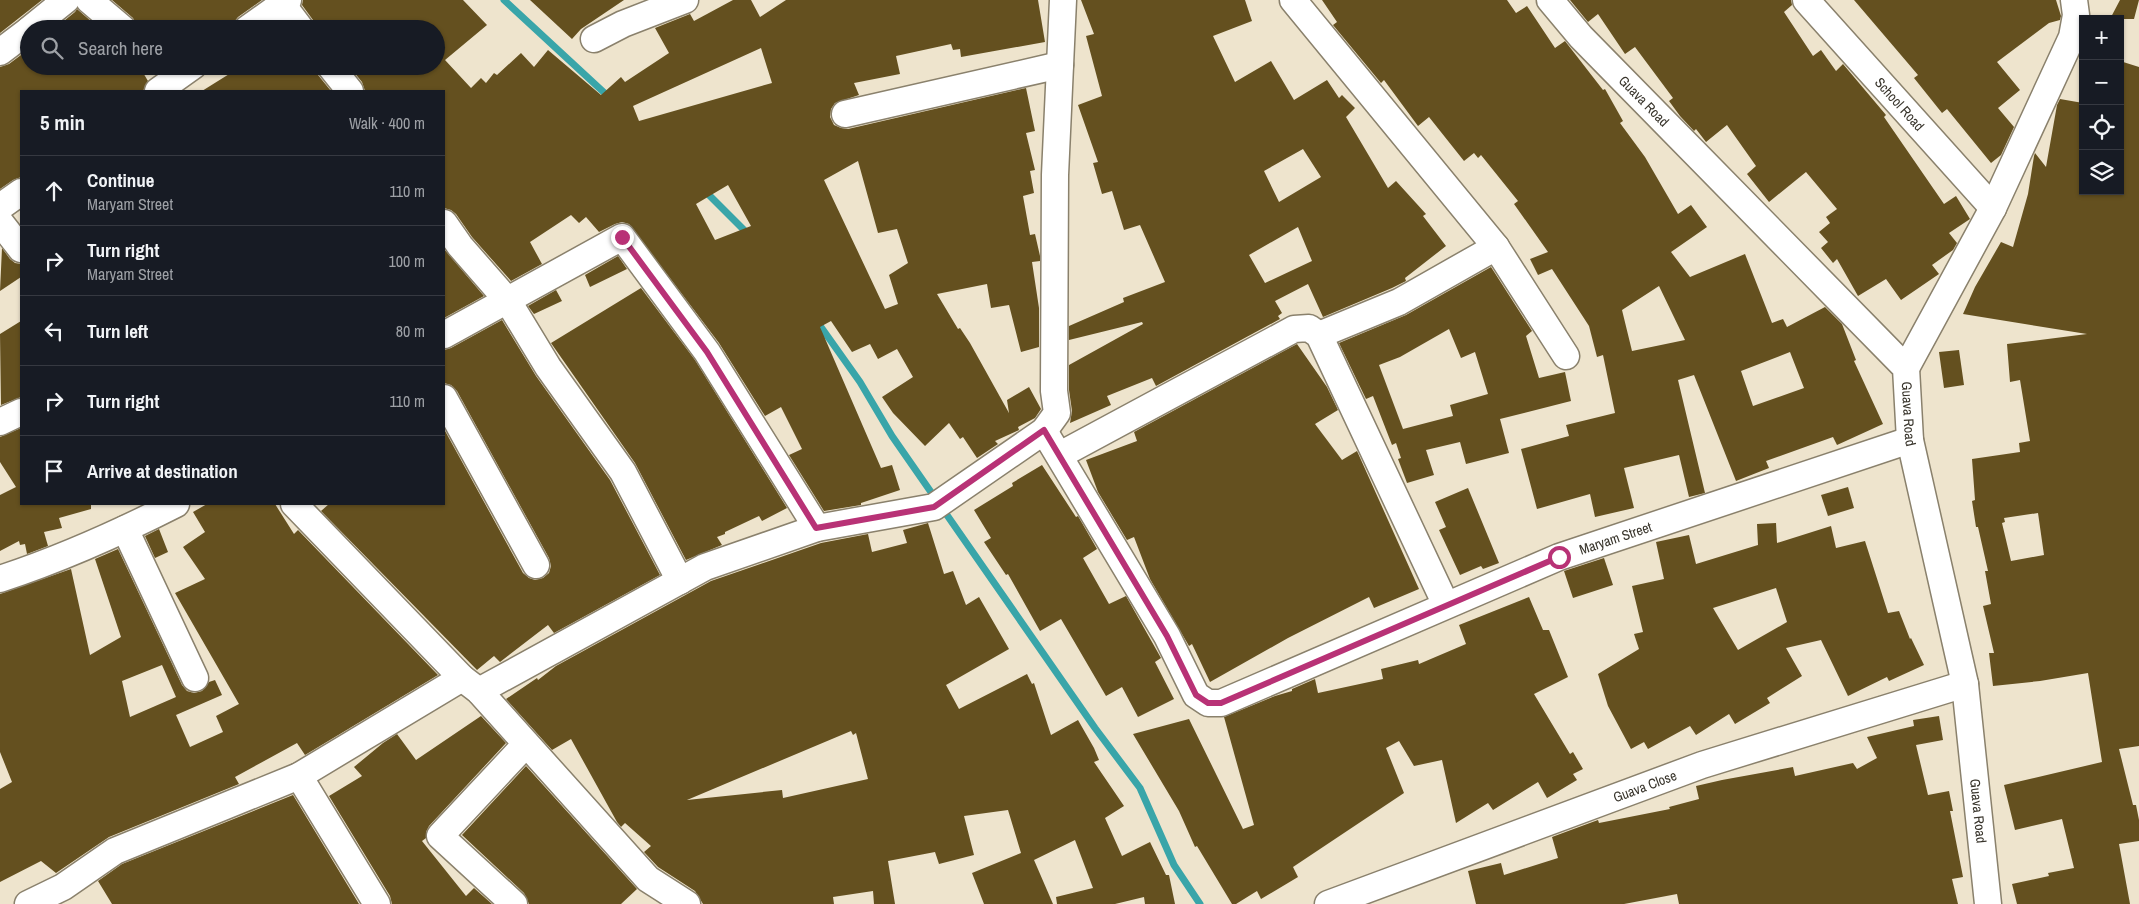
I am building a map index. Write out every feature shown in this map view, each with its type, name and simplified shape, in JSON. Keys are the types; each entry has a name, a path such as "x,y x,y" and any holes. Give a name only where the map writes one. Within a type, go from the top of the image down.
{"street":[{"path":"40,20 66,0"},
{"path":"89,0 112,20"},
{"path":"594,39 623,24 685,0"},
{"path":"28,904 69,895 115,851 299,776 470,685 705,567 816,528 942,502 1044,430 1057,413 1054,391 1054,175 1063,0"},
{"path":"1293,0 1496,247 1566,356"},
{"name":"Guava Road","path":"1550,0 1581,37 1906,368 1910,440 1965,684 1988,904"},
{"name":"School Road","path":"1806,0 1993,208"},
{"path":"1906,368 1993,208 2072,37 2076,15 2074,0"},
{"path":"260,20 285,2 296,20"},
{"path":"0,52 20,36"},
{"path":"845,114 1060,64"},
{"path":"160,90 183,75"},
{"path":"337,75 349,90"},
{"path":"0,208 20,193"},
{"path":"0,222 20,248"},
{"path":"445,224 460,246 508,301 548,366 623,472 680,581"},
{"path":"445,334 622,237 707,352 816,528"},
{"path":"1319,335 1399,302 1496,247"},
{"path":"1060,455 1294,329 1309,328 1319,335 1446,605"},
{"path":"445,400 536,565"},
{"path":"0,422 20,412"},
{"name":"Maryam Street","path":"1044,430 1167,636 1196,695 1208,703 1221,703 1559,557 1910,440"},
{"path":"0,579 30,569 125,529 174,505"},
{"path":"295,505 526,744 648,879 686,904"},
{"path":"125,529 195,678"},
{"name":"Guava Close","path":"1328,904 1702,765 1965,684"},
{"path":"514,904 440,836 526,744"},
{"path":"299,776 377,904"}],"building":[{"path":"0,0 42,0 0,33"},
{"path":"112,0 262,0 236,20 134,20"},
{"path":"303,0 463,0 487,25 445,60 445,20 313,20 302,5"},
{"path":"530,0 624,0 581,29 572,39"},
{"path":"733,0 751,0 760,17 786,0 1038,0 1045,42 961,57 960,49 953,50 951,44 896,56 900,74 854,83 859,95 835,103 831,109 830,117 834,125 848,129 1026,88 1035,131 1026,133 1035,170 1030,171 1034,193 1023,196 1030,235 1035,234 1040,256 1040,261 1032,262 1039,308 1039,347 1021,352 1009,305 991,308 987,284 937,294 958,329 960,328 970,343 1009,413 1007,400 1029,387 1041,409 1035,418 1018,427 1019,430 995,441 998,444 977,458 963,437 960,439 949,423 925,446 893,413 882,397 913,377 897,349 878,359 870,344 852,352 831,321 820,327 881,468 892,465 900,490 861,503 861,505 824,511 789,455 802,449 781,407 765,416 719,343 629,224 622,222 599,232 586,217 579,223 571,215 530,242 542,264 511,281 472,237 456,214 445,208 445,90 365,90 362,82 356,75 445,75 445,60 471,88 481,78 486,83 494,73 497,75 521,53 534,67 548,50 601,95 621,77 625,82 669,53 655,28 690,14 694,21","holes":["761,48 772,83 639,121 633,106","858,161 878,233 897,229 908,263 889,275 898,304 885,309 824,180","728,185 751,226 715,240 696,204"]},
{"path":"1081,0 1245,0 1252,21 1213,36 1235,82 1271,61 1294,100 1327,80 1339,98 1342,95 1355,108 1346,117 1388,188 1396,181 1426,214 1423,216 1446,246 1405,278 1406,281 1323,317 1308,284 1275,301 1282,313 1278,316 1280,319 1156,386 1152,378 1107,396 1111,405 1070,423 1072,411 1069,390 1069,365 1143,324 1142,322 1069,340 1069,326 1124,302 1123,298 1165,282 1140,225 1124,230 1112,191 1102,194 1093,163 1098,162 1078,105 1102,96 1086,36 1094,34","holes":["1303,149 1321,177 1279,202 1264,171","1298,227 1312,261 1265,283 1249,255"]},
{"path":"1322,0 1507,0 1516,13 1527,6 1555,48 1565,41 1603,90 1605,89 1623,121 1620,123 1645,157 1678,214 1691,205 1707,227 1671,252 1690,277 1745,254 1772,323 1783,319 1787,327 1825,307 1842,324 1856,360 1854,361 1883,424 1837,445 1833,437 1766,461 1769,468 1736,481 1694,375 1678,380 1705,493 1689,497 1679,455 1624,468 1634,508 1595,517 1590,494 1537,509 1521,449 1569,436 1566,425 1615,413 1603,355 1597,357 1589,326 1552,269 1538,275 1530,259 1548,252 1514,204 1518,201 1481,155 1478,158 1474,153 1464,161 1429,117 1418,126 1384,80 1381,83 1333,25 1337,22","holes":["1659,286 1685,340 1632,351 1622,310","1790,352 1804,388 1753,406 1741,371"]},
{"path":"1570,0 1791,0 1792,5 1784,12 1813,56 1821,50 1836,71 1843,64 1886,115 1884,117 1944,204 1956,196 1970,219 1949,233 1957,243 1953,250 1932,265 1939,274 1901,300 1886,279 1858,296 1837,259 1833,263 1821,248 1828,242 1819,232 1830,223 1826,217 1837,209 1806,172 1769,202 1747,174 1756,166 1727,125 1706,142 1696,129 1694,131 1680,116 1669,101 1673,98 1635,47 1625,54 1598,14 1588,22"},
{"path":"1854,0 2056,0 2061,16 2060,20 2049,23 1997,62 2020,90 1998,108 2014,127 2001,155 1991,163 1947,109 1942,113 1914,78 1918,75"},
{"path":"2120,0 2139,0 2134,19 2124,19 2124,15 2112,15"},
{"path":"77,9 90,20 65,20"},
{"path":"20,56 20,75 144,75 148,81 144,90 20,90 20,177 0,189 0,67 9,64"},
{"path":"2124,62 2139,67 2139,746 2119,749 2133,805 2136,805 2139,820 2139,841 2119,844 2130,904 2017,904 2012,884 2049,876 2048,873 2074,868 2062,819 2015,830 2004,785 2102,762 2088,673 1993,686 1989,653 1994,653 1983,606 1991,604 1985,571 1988,571 1978,527 1976,527 1972,501 1975,500 1972,459 2020,452 2019,443 2030,441 2020,380 2010,382 2007,344 2087,334 1963,314 1975,287 2001,242 2013,247 2028,194 2034,156 2035,153 2046,167 2057,105 2060,99 2079,102 2079,195 2124,195","holes":["2038,513 2044,555 2011,561 2002,523 2005,522 2004,518"]},
{"path":"228,75 318,75 330,90 204,90"},
{"path":"2,248 10,259 20,264 20,278 0,291"},
{"path":"445,250 484,296 445,317"},
{"path":"618,256 627,269 590,287 585,275"},
{"path":"1491,267 1532,331 1526,336 1539,378 1565,372 1571,401 1500,419 1509,453 1466,464 1460,442 1426,450 1434,475 1407,483 1398,459 1401,458 1396,443 1392,445 1373,396 1366,399 1339,343 1406,315","holes":["1449,329 1461,358 1475,352 1488,394 1450,405 1453,416 1403,429 1379,365 1400,357"]},
{"path":"641,288 695,360 787,508 762,521 759,516 725,532 725,534 717,537 722,545 686,560 635,463 551,343"},
{"path":"556,290 562,301 534,314 528,306"},
{"path":"502,320 536,376 610,480 660,575 554,633 548,625 500,662 494,656 477,670 321,511 328,505 445,505 445,431 523,573 535,580 543,578 549,573 551,566 549,558 457,391 451,385 445,383 445,350"},
{"path":"20,322 20,397 1,405 0,334"},
{"path":"1297,344 1327,387 1338,410 1315,424 1342,460 1357,451 1419,589 1374,608 1369,597 1288,638 1210,682 1192,644 1189,646 1150,579 1134,537 1127,540 1098,492 1086,460 1137,441 1134,432"},
{"path":"1959,350 1964,385 1944,388 1939,352"},
{"path":"20,428 20,505 91,505 91,509 59,518 62,528 44,532 48,546 27,554 25,544 20,545 19,541 0,551 0,495 16,487 0,462 0,437"},
{"path":"1042,465 1076,517 1078,516 1097,549 1083,558 1109,604 1126,596 1161,658 1155,662 1174,699 1138,717 1122,687 1106,696 1061,619 1040,631 1008,574 1006,575 984,542 991,538 974,510 1013,486 1012,483"},
{"path":"1848,487 1854,508 1828,516 1821,495"},
{"path":"1468,488 1499,563 1483,569 1481,566 1460,575 1439,530 1446,527 1435,502"},
{"path":"205,505 276,505 294,534 298,530 438,675 305,755 297,743 235,777 239,784 109,837 56,873 41,861 0,882 0,789 12,782 0,752 0,594 71,569 90,655 121,637 95,559 118,549 182,685 187,691 194,693 202,691 209,682 215,680 222,695 176,715 190,747 223,732 216,716 239,704 175,593 205,579 183,547 205,532 193,512","holes":["162,665 176,697 130,717 122,681"]},
{"path":"928,523 944,574 953,571 966,605 979,597 1009,649 946,685 959,709 1027,674 1032,684 1034,683 1051,735 1078,720 1099,760 1094,762 1124,806 1105,818 1122,856 1150,842 1166,875 1169,875 1175,904 1145,904 1144,897 1115,904 1057,904 1056,897 1093,888 1075,840 1034,860 1053,904 984,904 972,873 1021,853 1008,810 964,816 974,855 939,864 935,852 888,861 895,904 874,904 873,891 833,897 834,904 703,904 695,891 658,867 644,852 651,846 625,823 621,827 617,822 571,739 552,750 506,699 537,678 538,680 556,666 711,581 821,543 868,534 872,552 907,543 903,530","holes":["851,731 853,735 856,733 868,779 783,798 782,790 687,800"]},
{"path":"1776,523 1777,543 1831,526 1836,548 1865,541 1888,613 1899,611 1910,639 1924,665 1889,681 1887,677 1848,696 1821,640 1786,648 1802,676 1767,698 1770,703 1735,724 1729,714 1696,735 1690,726 1648,749 1644,742 1631,749 1608,706 1598,674 1639,649 1634,634 1643,632 1632,586 1664,579 1656,542 1689,535 1696,564 1758,545 1757,524","holes":["1776,588 1787,622 1738,650 1713,608"]},
{"path":"159,529 168,552 155,558 145,536"},
{"path":"1604,558 1613,585 1573,598 1564,571"},
{"path":"1529,597 1543,630 1549,630 1568,677 1534,694 1570,754 1573,752 1583,769 1573,774 1577,780 1547,798 1538,782 1493,810 1488,803 1456,823 1442,760 1414,766 1399,741 1386,748 1404,793 1293,867 1298,877 1261,899 1257,891 1236,904 1232,904 1197,846 1195,847 1179,811 1133,734 1189,719 1243,829 1254,825 1224,717 1292,691 1292,689 1315,679 1318,693 1383,679 1381,669 1418,660 1419,664 1466,644 1459,625"},
{"path":"481,716 506,743 429,826 426,838 422,841 466,896 474,888 492,904 392,904 390,896 329,796 362,776 354,767 397,734 416,760"},
{"path":"1939,716 1943,740 1916,745 1928,795 1949,791 1953,811 1950,811 1963,877 1952,879 1958,904 1679,904 1677,894 1624,904 1476,904 1468,871 1501,863 1504,875 1558,858 1552,837 1598,820 1599,823 1670,809 1669,807 1699,799 1696,786 1793,767 1795,776 1853,763 1857,769 1877,758 1867,737 1914,726 1913,720"},
{"path":"526,766 637,889 621,904 529,904 524,893 462,835"},
{"path":"293,795 359,904 112,904 98,881 122,864"}],"waterway":[{"path":"504,0 610,98"},
{"path":"704,190 749,235"},
{"path":"816,320 860,382 892,436 1095,728 1140,788 1174,865 1200,904"}],"route":[{"path":"622,237 707,352 816,528 934,507 951,497 1044,430 1167,636 1196,695 1208,703 1221,703 1559,557"}]}
